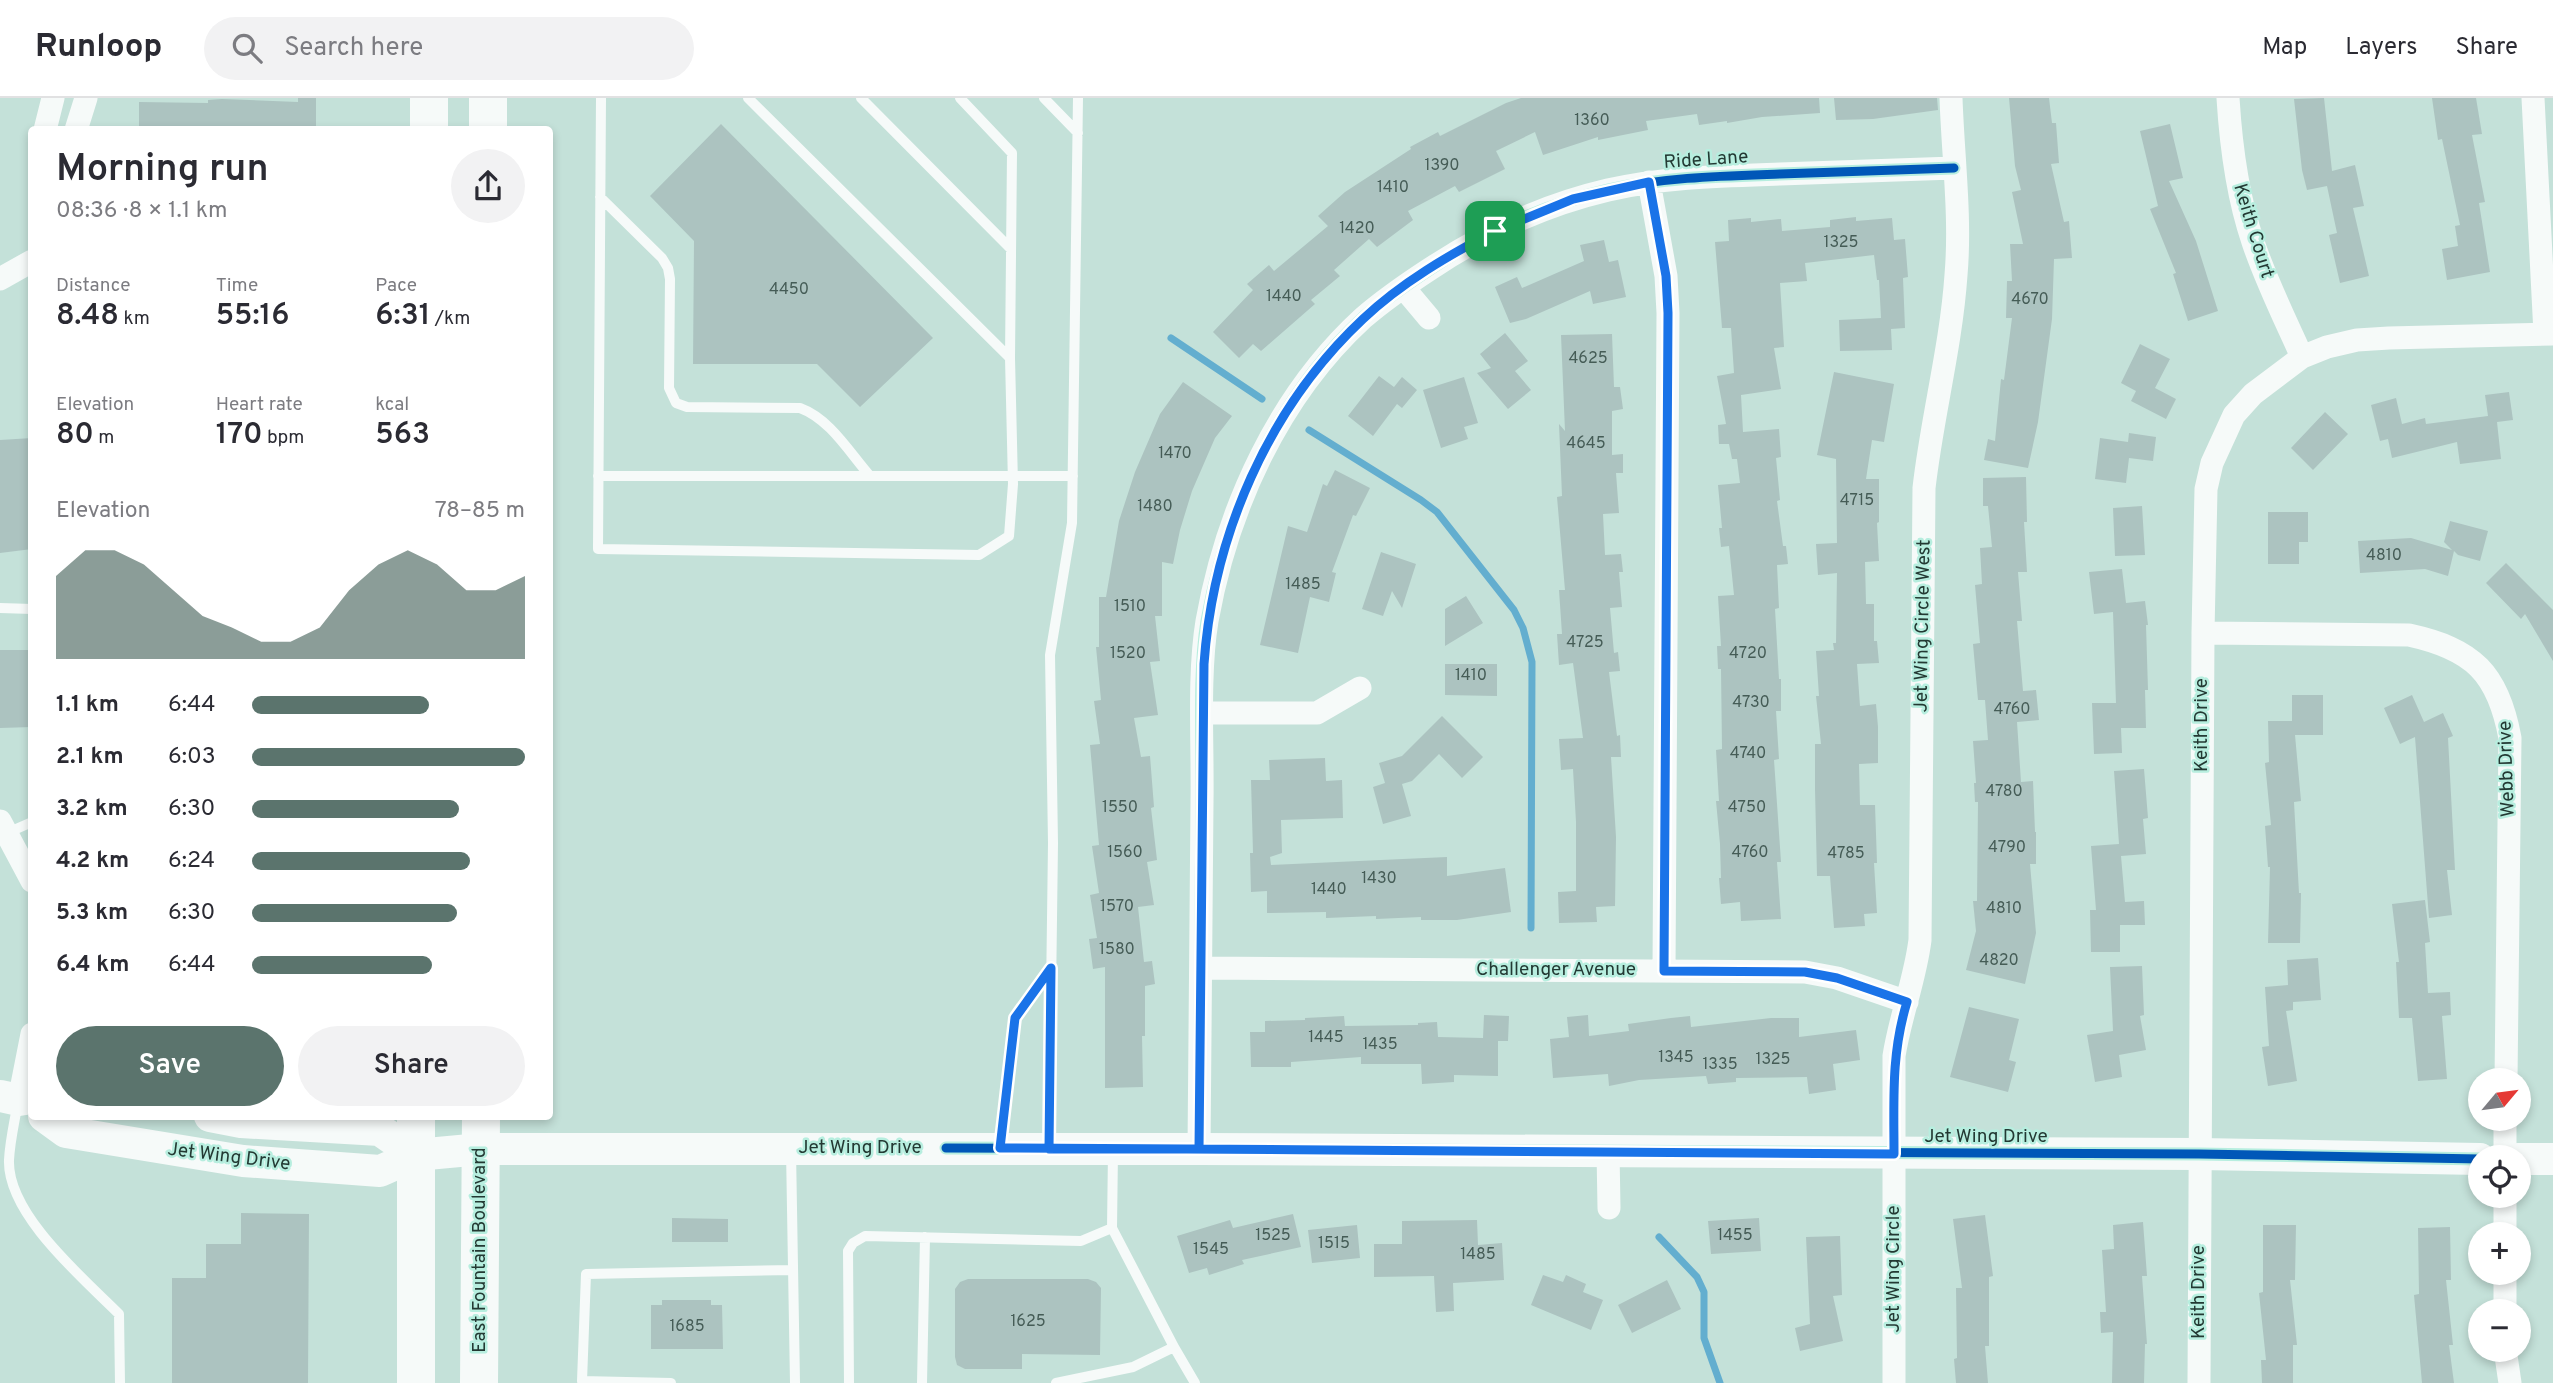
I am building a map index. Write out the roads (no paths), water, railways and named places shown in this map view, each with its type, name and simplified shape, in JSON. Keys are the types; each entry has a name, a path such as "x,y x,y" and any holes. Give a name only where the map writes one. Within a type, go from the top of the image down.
{"highway":[{"path":"429,98 429,126"},
{"path":"488,98 488,126"},
{"path":"416,1120 416,1383"},
{"name":"East Fountain Boulevard","path":"479,1383 481,1133"}],"main road":[{"name":"Jet Wing Drive","path":"48,1120 66,1132 243,1161 380,1171 416,1155 481,1133 790,1148 2199,1154 2468,1159"},
{"name":"Jet Wing Drive","path":"231,1120 291,1121 380,1130 416,1155"},
{"path":"2531,1159 2553,1159"}],"street":[{"path":"46,126 53,98"},
{"path":"77,126 86,98"},
{"name":"Jet Wing Circle West","path":"1894,1154 1894,1056 1898,1031 1916,969 1920,940 1924,488 1950,331 1956,275 1957,233 1951,98"},
{"name":"Keith Court","path":"2228,98 2231,145 2246,221 2264,271 2302,357"},
{"path":"2533,98 2549,334"},
{"name":"Ride Lane","path":"1199,1149 1206,627 1231,525 1245,492 1279,422 1331,351 1364,318 1460,249 1537,212 1573,199 1649,182 1694,177 1954,168"},
{"path":"1649,182 1666,276 1668,313 1664,971"},
{"path":"0,279 28,263"},
{"path":"1404,287 1429,318"},
{"name":"Keith Drive","path":"2199,1383 2203,633 2206,489 2212,463 2234,415 2260,388 2302,357 2327,347 2357,340 2549,334"},
{"name":"Webb Drive","path":"2203,633 2409,635 2437,641 2460,652 2480,668 2495,687 2505,710 2510,738 2506,1068"},
{"path":"1203,713 1317,713 1360,688"},
{"path":"4,827 28,873"},
{"name":"Challenger Avenue","path":"1200,968 1805,972 1837,978 1907,1002"},
{"path":"25,1104 28,1074"},
{"path":"1608,1151 1609,1208"},
{"name":"Jet Wing Circle","path":"1894,1154 1894,1383"},
{"path":"2507,1362 2510,1383"}],"lane":[{"path":"601,98 598,549 979,555 1009,536 1013,476 1010,358 1012,153 960,98"},
{"path":"748,98 1010,358"},
{"path":"861,98 1011,249"},
{"path":"1044,98 1078,133"},
{"path":"1049,1149 1053,843 1050,654 1072,523 1078,98"},
{"path":"600,197 662,258 667,268 670,279 669,388 676,403 687,408 800,408 813,413 825,424 870,476"},
{"path":"598,477 1073,476"},
{"path":"0,608 28,609"},
{"path":"4,827 28,823"},
{"path":"1000,1148 1015,1018 1051,968"},
{"path":"25,1104 9,1162 15,1192 47,1243 119,1314 120,1383"},
{"path":"790,1148 795,1383"},
{"path":"1113,1149 1112,1228 1195,1383"},
{"path":"849,1383 848,1251 853,1243 865,1236 1082,1241 1112,1228"},
{"path":"922,1383 925,1237"},
{"path":"671,1383 582,1382 586,1274 793,1270"},
{"path":"1056,1383 1133,1367 1174,1347"}],"waterway":[{"path":"1171,338 1262,399"},
{"path":"1309,430 1437,512 1514,610 1523,628 1532,662 1531,928"},
{"path":"1659,1237 1697,1277 1704,1292 1704,1338 1720,1383"}]}
